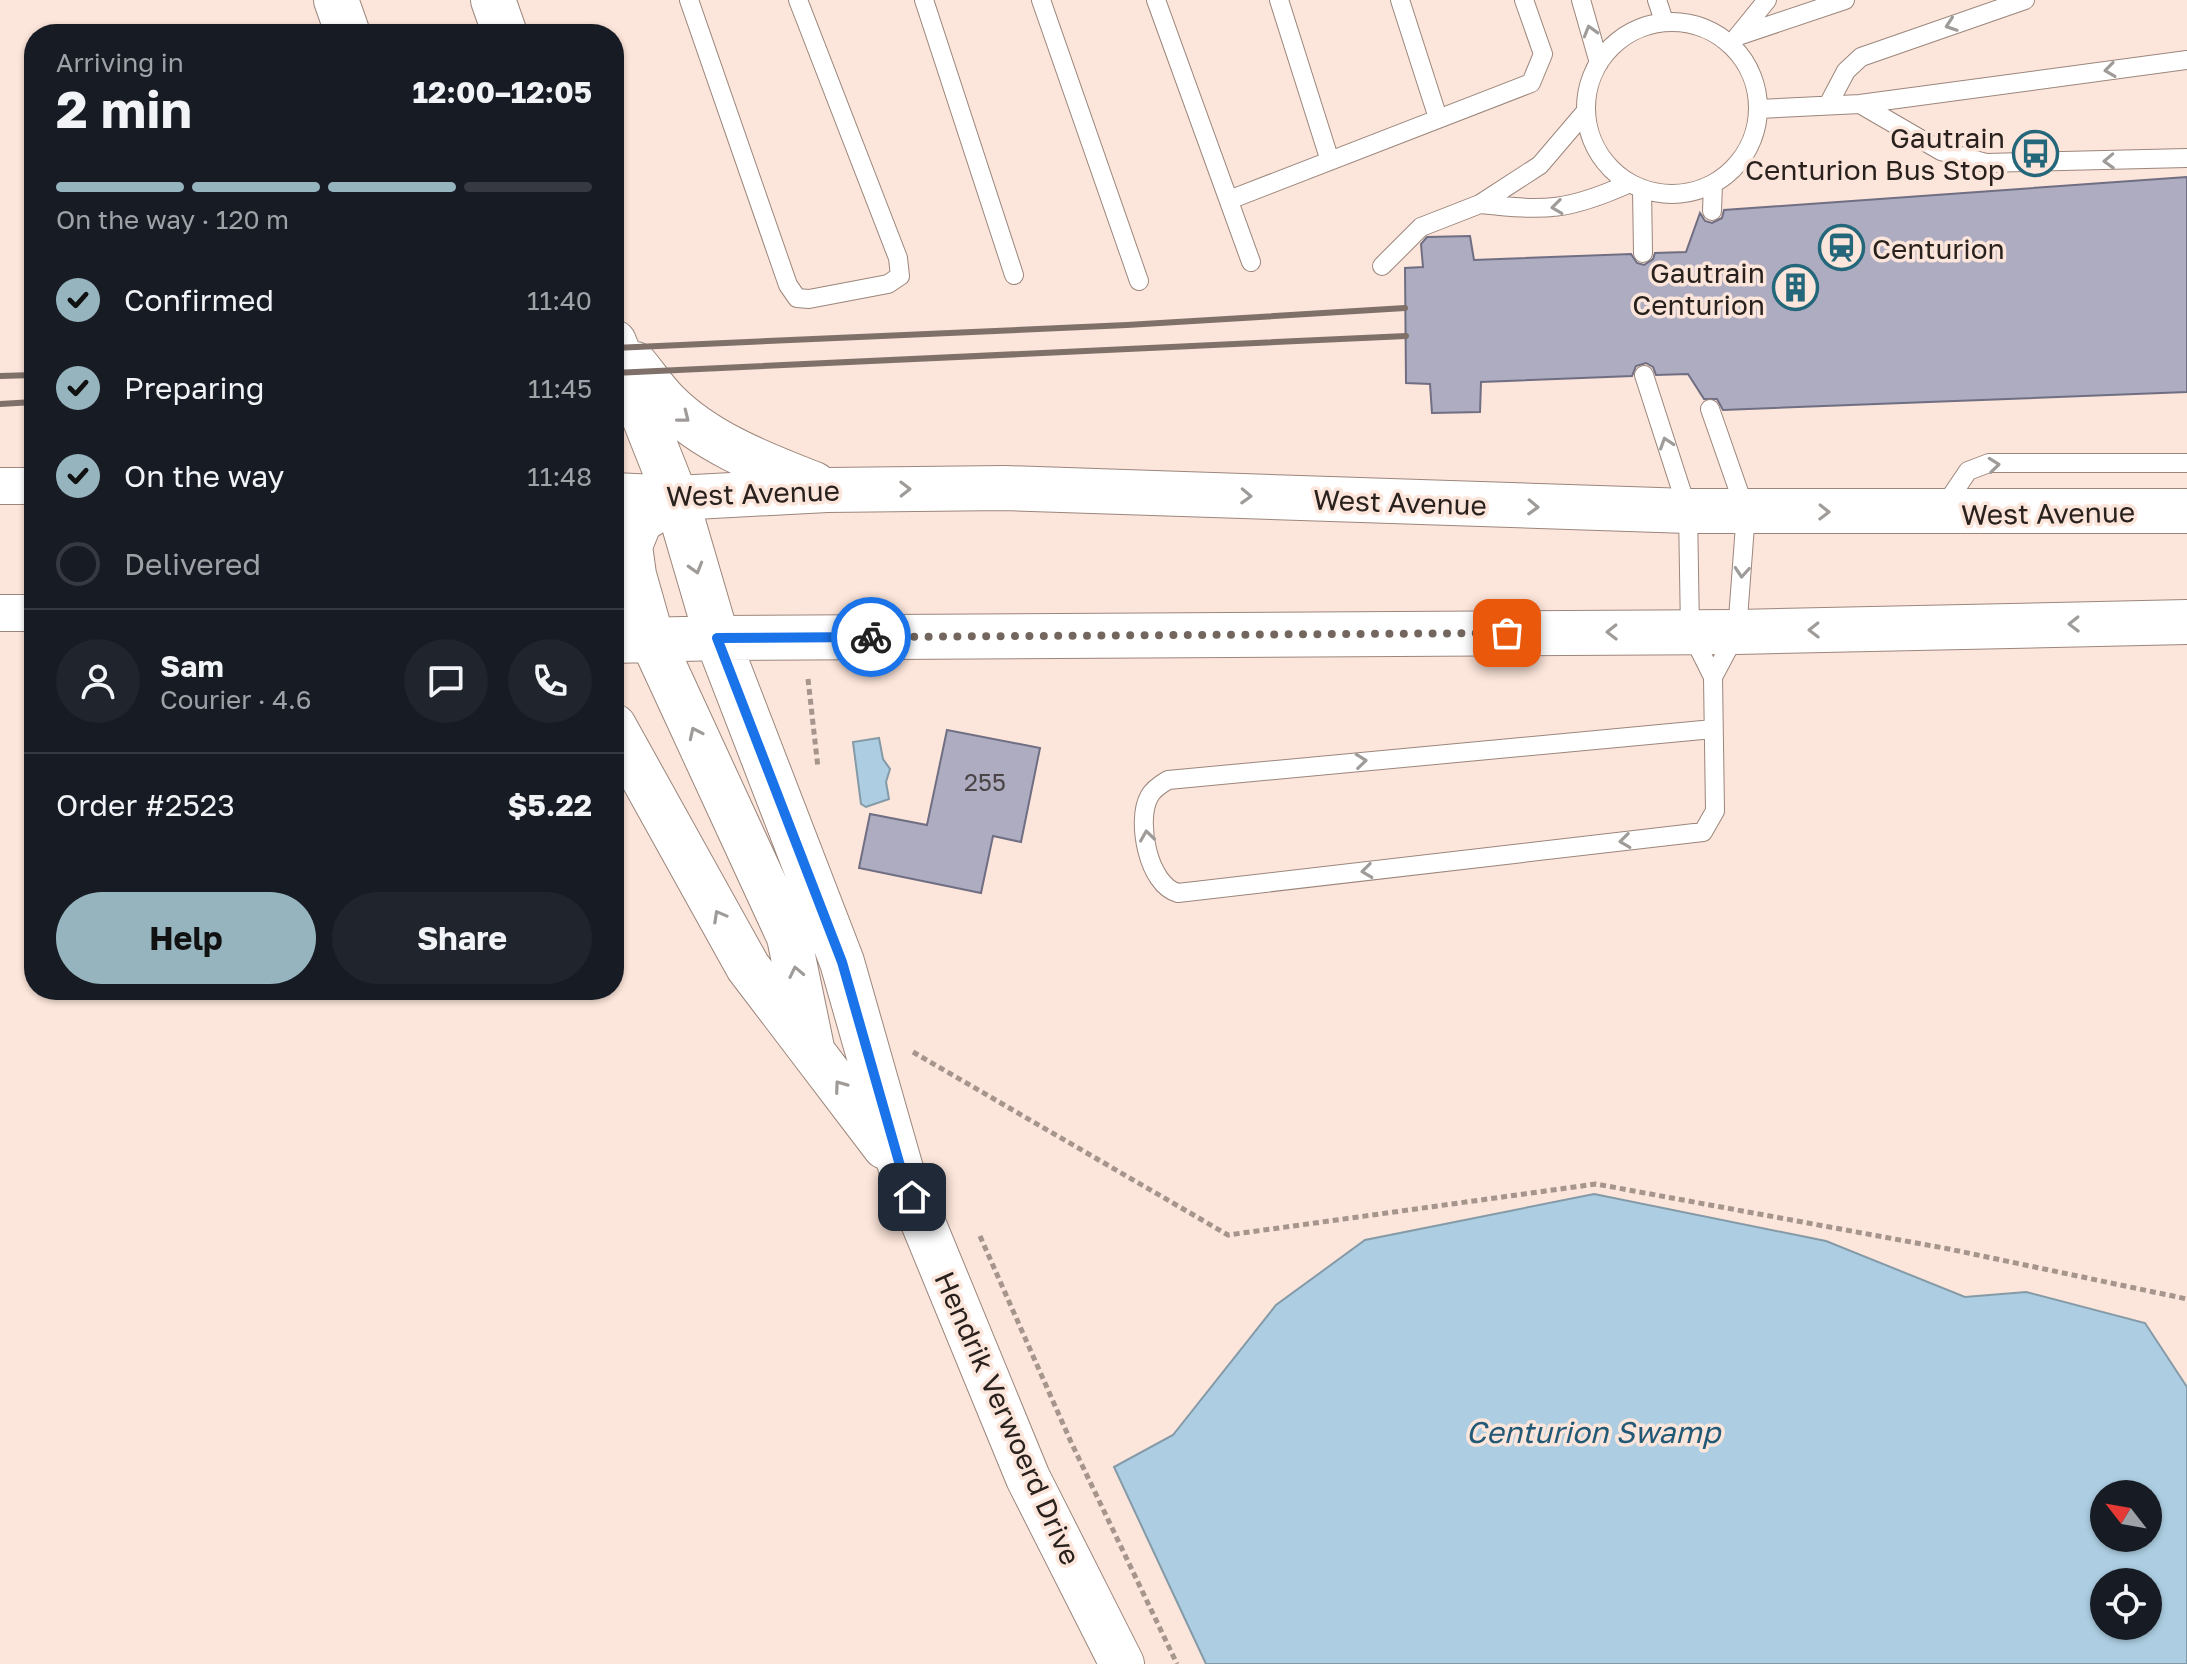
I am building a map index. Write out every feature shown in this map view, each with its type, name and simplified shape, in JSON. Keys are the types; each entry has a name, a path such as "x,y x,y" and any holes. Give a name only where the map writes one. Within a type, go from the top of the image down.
{"street":[{"path":"336,0 344,24"},
{"path":"493,0 501,24"},
{"path":"624,352 667,404 707,435 756,461 827,490"},
{"name":"Hendrik Verwoerd Drive","path":"624,365 676,498 717,638 842,962 901,1169 1028,1478 1122,1664"},
{"path":"0,486 24,486"},
{"name":"West Avenue","path":"624,495 676,498 827,490 1005,488 1688,511 1939,514 2187,511"},
{"path":"676,498 640,521 630,546 634,575 634,641 789,937 812,1048"},
{"path":"0,613 24,613"},
{"path":"634,641 1737,632 2187,622"},
{"name":"Hendrik Verwoerd Drive","path":"624,744 748,967 901,1169"}],"lane":[{"path":"689,0 788,285 797,298 809,299 888,284 900,276 898,258 798,0"},
{"path":"924,0 1014,275"},
{"path":"1041,0 1139,281"},
{"path":"1156,0 1251,262"},
{"path":"1279,0 1330,161"},
{"path":"1400,0 1438,118"},
{"path":"1229,200 1531,83 1543,54 1524,0"},
{"path":"1581,0 1599,63"},
{"path":"1657,0 1664,21"},
{"path":"1734,41 1767,0"},
{"path":"1734,41 1845,0"},
{"path":"1828,105 1846,71 1861,57 2025,0"},
{"path":"1664,21 1699,27 1734,41 1751,75 1758,109 1749,145 1740,160 1713,184 1678,194 1636,186 1620,178 1602,159 1590,136 1586,111 1589,86 1599,63 1616,43 1638,29 1664,21"},
{"path":"1758,109 1860,104 2187,60"},
{"path":"1860,104 1941,151 1986,163 2187,158"},
{"path":"1382,266 1421,227 1480,204 1540,165 1586,111"},
{"path":"1712,211 1713,184"},
{"path":"1480,204 1542,209 1565,207 1636,186"},
{"path":"1636,186 1643,253"},
{"path":"1644,375 1688,511 1690,631 1713,677 1715,811 1703,832 1178,893 1162,884 1151,865 1144,815 1149,796 1168,780 1713,729"},
{"path":"1710,409 1746,512 1737,632 1713,677"},
{"path":"1939,514 1968,471 1989,463 2187,463"}],"path":[{"path":"818,772 807,678 823,678"},
{"path":"908,1049 1228,1235 1596,1184 1949,1249 2187,1299"},
{"path":"976,1228 1071,1442 1177,1664"}],"water":[{"path":"879,738 883,759 890,769 886,782 889,799 866,807 861,804 853,742"},
{"name":"Centurion Swamp","path":"1594,1194 1826,1241 1965,1297 2026,1292 2145,1323 2187,1387 2187,1664 1206,1664 1114,1467 1173,1435 1276,1305 1365,1240"}],"building":[{"name":"Gautrain Centurion","path":"2187,177 2187,392 1723,410 1717,399 1704,399 1688,374 1656,375 1653,367 1646,363 1636,366 1632,376 1481,382 1480,412 1432,413 1430,384 1406,383 1405,268 1423,267 1421,244 1427,237 1470,236 1474,260 1631,254 1637,263 1644,265 1653,259 1655,253 1686,252 1700,213 1705,221 1712,223 1722,218 1724,210"},
{"path":"947,730 1040,748 1021,842 993,836 981,893 859,868 870,814 927,825"}],"railway":[{"path":"624,348 1127,325 1405,308"},
{"path":"624,373 1406,336"},
{"path":"0,376 24,375"},
{"path":"0,404 24,403"}],"way so far":[{"path":"871,637 1507,633"}],"place":[{"name":"Gautrain Centurion Bus Stop","path":"2036,153"},
{"name":"Centurion","path":"1841,248"},
{"name":"Gautrain Centurion","path":"1796,288"}],"route":[{"path":"871,637 717,638 842,962 901,1169 912,1197"}]}
